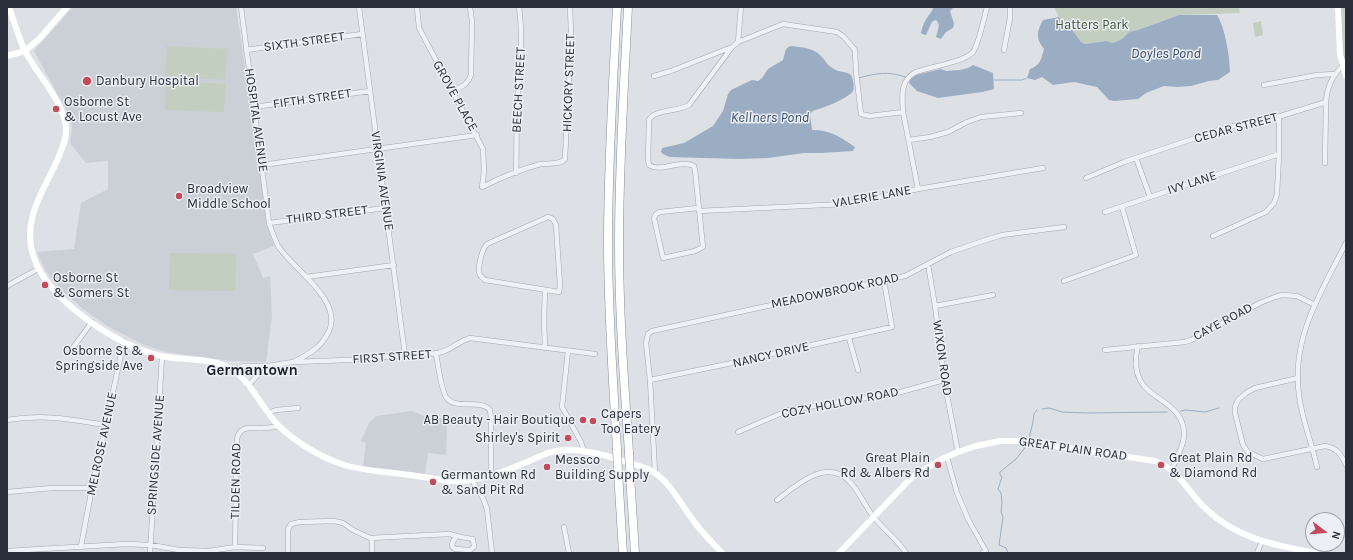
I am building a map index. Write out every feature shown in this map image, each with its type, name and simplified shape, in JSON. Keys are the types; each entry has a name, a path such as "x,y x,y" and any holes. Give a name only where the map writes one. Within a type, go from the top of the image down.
{"highway":[{"path":"617,7 609,183 608,243 609,322 623,553"},
{"path":"628,7 620,183 619,243 620,321 635,553"}],"main road":[{"path":"9,7 25,51 45,81 61,110 67,129 62,149 31,216 29,237 31,250 38,269 45,281 66,302 92,322 124,342 147,352 162,356 219,364 232,370 242,378 279,426 312,449 341,464 363,469 448,481 472,480 507,470 555,451 584,451 640,466 655,472 666,482 697,526 722,553"},
{"path":"7,56 25,51 40,38 67,7"},
{"path":"1338,7 1340,54 1342,66 1346,76"},
{"name":"GREAT PLAIN ROAD","path":"839,553 912,477 958,452 991,443 1009,440 1155,461 1164,464 1172,469 1198,500 1213,515 1240,533 1262,541 1316,553"}],"street":[{"name":"HOSPITAL AVENUE","path":"241,7 272,235 279,247 326,300 332,315 332,323 326,338 316,349 293,362"},
{"name":"VIRGINIA AVENUE","path":"359,7 406,355"},
{"name":"GROVE PLACE","path":"417,7 419,28 425,42 453,90 483,149 484,172 482,187 516,173"},
{"path":"453,90 464,86 468,82 471,75 472,27 470,7"},
{"name":"BEECH STREET","path":"516,173 518,94 522,50 522,24 519,7"},
{"name":"HICKORY STREET","path":"516,173 546,163 563,162 565,159 572,33 570,7"},
{"path":"738,42 741,7"},
{"path":"918,189 903,112 902,92 904,83 916,72 960,60 969,56 976,46 987,7"},
{"path":"1004,50 1010,18 1010,7"},
{"path":"698,209 697,185 694,166 687,164 656,168 649,165 649,120 652,115 689,106 732,47 738,42 783,24 837,32 844,37 854,50 861,114 870,116 903,112"},
{"name":"SIXTH STREET","path":"246,50 362,34"},
{"path":"654,76 671,71 732,47"},
{"path":"1325,163 1326,93 1330,82 1342,66"},
{"path":"1264,85 1317,75 1335,74"},
{"name":"FIFTH STREET","path":"254,107 370,91"},
{"name":"CEDAR STREET","path":"1086,178 1136,158 1228,128 1258,123 1326,102"},
{"path":"909,140 930,137 948,132 967,122 981,117 1021,113"},
{"path":"1213,236 1266,212 1274,203 1277,194 1279,154 1278,117"},
{"path":"262,165 476,135"},
{"name":"IVY LANE","path":"1105,212 1279,154"},
{"path":"1136,158 1150,197"},
{"name":"VALERIE LANE","path":"698,209 703,248 663,258 654,218 656,214 660,212 698,209 845,204 918,189 1043,168"},
{"path":"1064,282 1136,255 1122,207"},
{"name":"THIRD STREET","path":"270,223 385,208"},
{"path":"548,217 554,220 556,224 560,286 559,292 545,290 485,280 481,276 480,272 482,256 487,244 548,217"},
{"name":"MEADOWBROOK ROAD","path":"650,380 646,343 648,334 656,330 905,276 951,252 994,238 1024,232 1064,227"},
{"path":"1317,467 1299,397 1299,357 1306,324 1346,243"},
{"name":"WIXON ROAD","path":"928,264 944,380 958,452"},
{"path":"306,277 394,265"},
{"path":"7,286 38,269"},
{"name":"NANCY DRIVE","path":"650,380 732,364 892,327 884,281"},
{"path":"545,290 545,348"},
{"path":"935,306 993,295"},
{"name":"CAYE ROAD","path":"1105,350 1192,340 1260,303 1282,295 1297,296 1315,305"},
{"path":"72,349 92,322"},
{"name":"FIRST STREET","path":"232,370 244,366 268,366 293,362 349,360 414,353 436,354 470,338 595,354"},
{"path":"849,338 858,370"},
{"name":"MELROSE AVENUE","path":"81,546 105,425 124,342"},
{"path":"1138,346 1136,355 1139,379 1144,387 1172,407 1180,417 1184,426 1184,441 1172,469"},
{"path":"568,351 562,407 581,442 584,451"},
{"path":"436,354 443,390 447,398 455,403 483,406 490,410 491,474"},
{"name":"SPRINGSIDE AVENUE","path":"150,553 162,356"},
{"path":"248,386 260,371 268,366"},
{"path":"1298,378 1255,388 1238,400 1235,407 1235,413 1243,445 1248,452 1263,459 1313,448 1325,446 1333,447 1338,450 1346,465"},
{"path":"650,380 655,472"},
{"name":"COZY HOLLOW ROAD","path":"738,432 789,410 897,393 944,380"},
{"path":"268,413 276,410 298,408"},
{"path":"7,420 42,416 105,425"},
{"name":"TILDEN ROAD","path":"235,547 238,433 242,429 279,426"},
{"path":"947,457 957,493 969,521 986,551 982,553"},
{"path":"776,500 810,476 823,472 836,473 851,483 873,516 906,553"},
{"path":"472,480 483,498 487,509 492,553"},
{"path":"7,492 52,488 92,488"},
{"path":"288,553 288,528 291,524 300,522 334,521 343,523 353,530 372,538 449,534 472,539 474,547 470,550 455,549 452,546 457,536"},
{"path":"564,527 569,553"},
{"path":"372,538 372,553"},
{"path":"1257,553 1262,541"},
{"path":"7,551 126,544 151,545 179,550 209,551 235,547 263,548"}],"shaded area":[{"name":"Broadview Middle School","path":"73,7 236,7 259,161 266,223 274,246 253,254 263,278 270,276 272,316 266,362 232,361 166,352 144,345 109,327 83,309 60,289 46,271 37,252 74,249 81,203 108,189 108,161 86,163 70,143 72,127 69,115 34,51"},
{"path":"412,411 424,416 445,418 447,429 446,455 428,453 425,474 363,467 366,443 361,441 369,423 376,416"}],"green space":[{"name":"Hatters Park","path":"1054,7 1239,7 1240,13 1179,15 1129,32 1122,39 1113,43 1106,41 1085,44 1081,42 1073,31 1063,25"},
{"path":"1340,7 1346,7 1346,68 1344,63"},
{"path":"1261,21 1263,35 1255,37 1253,23"},
{"path":"167,46 227,49 225,80 165,76"},
{"path":"166,81 225,84 224,112 165,110"},
{"path":"170,253 236,254 235,291 169,290"}],"water":[{"path":"934,7 953,8 950,11 954,24 953,28 946,32 941,39 936,37 939,25 935,20 932,22 926,35 921,33 925,22"},
{"name":"Doyles Pond","path":"1179,15 1217,15 1220,20 1226,43 1230,72 1218,80 1191,86 1164,86 1146,93 1138,99 1114,101 1109,100 1097,87 1074,82 1053,85 1042,77 1035,80 1027,78 1030,69 1036,66 1040,61 1044,49 1038,38 1039,28 1043,20 1059,17 1063,25 1073,31 1081,42 1085,44 1106,41 1113,43 1122,39 1129,32"},
{"name":"Kellners Pond","path":"790,46 812,50 820,55 832,68 851,75 854,87 850,94 834,103 813,111 810,114 812,130 825,131 845,140 855,147 853,151 804,153 768,158 739,159 670,157 661,152 662,148 684,143 713,126 723,111 728,94 731,90 752,80 758,81 768,69 783,60 786,49"},
{"path":"973,65 993,73 994,89 938,98 917,91 909,83 916,75 941,69 946,71 960,70"}],"waterway":[{"path":"858,78 882,73 906,77"},
{"path":"994,80 1022,80 1027,78"},
{"path":"1042,409 1049,408 1062,412 1088,413 1167,412"},
{"path":"1181,411 1186,410 1205,412 1219,408"},
{"path":"1029,439 1034,414 1037,410"},
{"path":"1008,553 1006,548 999,545 1003,517 1001,512 1001,493 998,489 1002,477 1000,472 1016,459 1027,445"}],"place":[{"name":"Danbury Hospital","path":"87,81"},
{"name":"Osborne St & Locust Ave","path":"56,109"},
{"name":"Broadview Middle School","path":"179,196"},
{"name":"Osborne St & Somers St","path":"45,285"},
{"name":"Osborne St & Springside Ave","path":"151,358"},
{"name":"AB Beauty - Hair Boutique","path":"583,420"},
{"name":"Capers Too Eatery","path":"593,421"},
{"name":"Shirley's Spirit","path":"568,438"},
{"name":"Great Plain Rd & Albers Rd","path":"938,465"},
{"name":"Great Plain Rd & Diamond Rd","path":"1161,465"},
{"name":"Messco Building Supply","path":"547,467"},
{"name":"Germantown Rd & Sand Pit Rd","path":"433,482"}],"district":[{"name":"Germantown","path":"252,371"}]}
